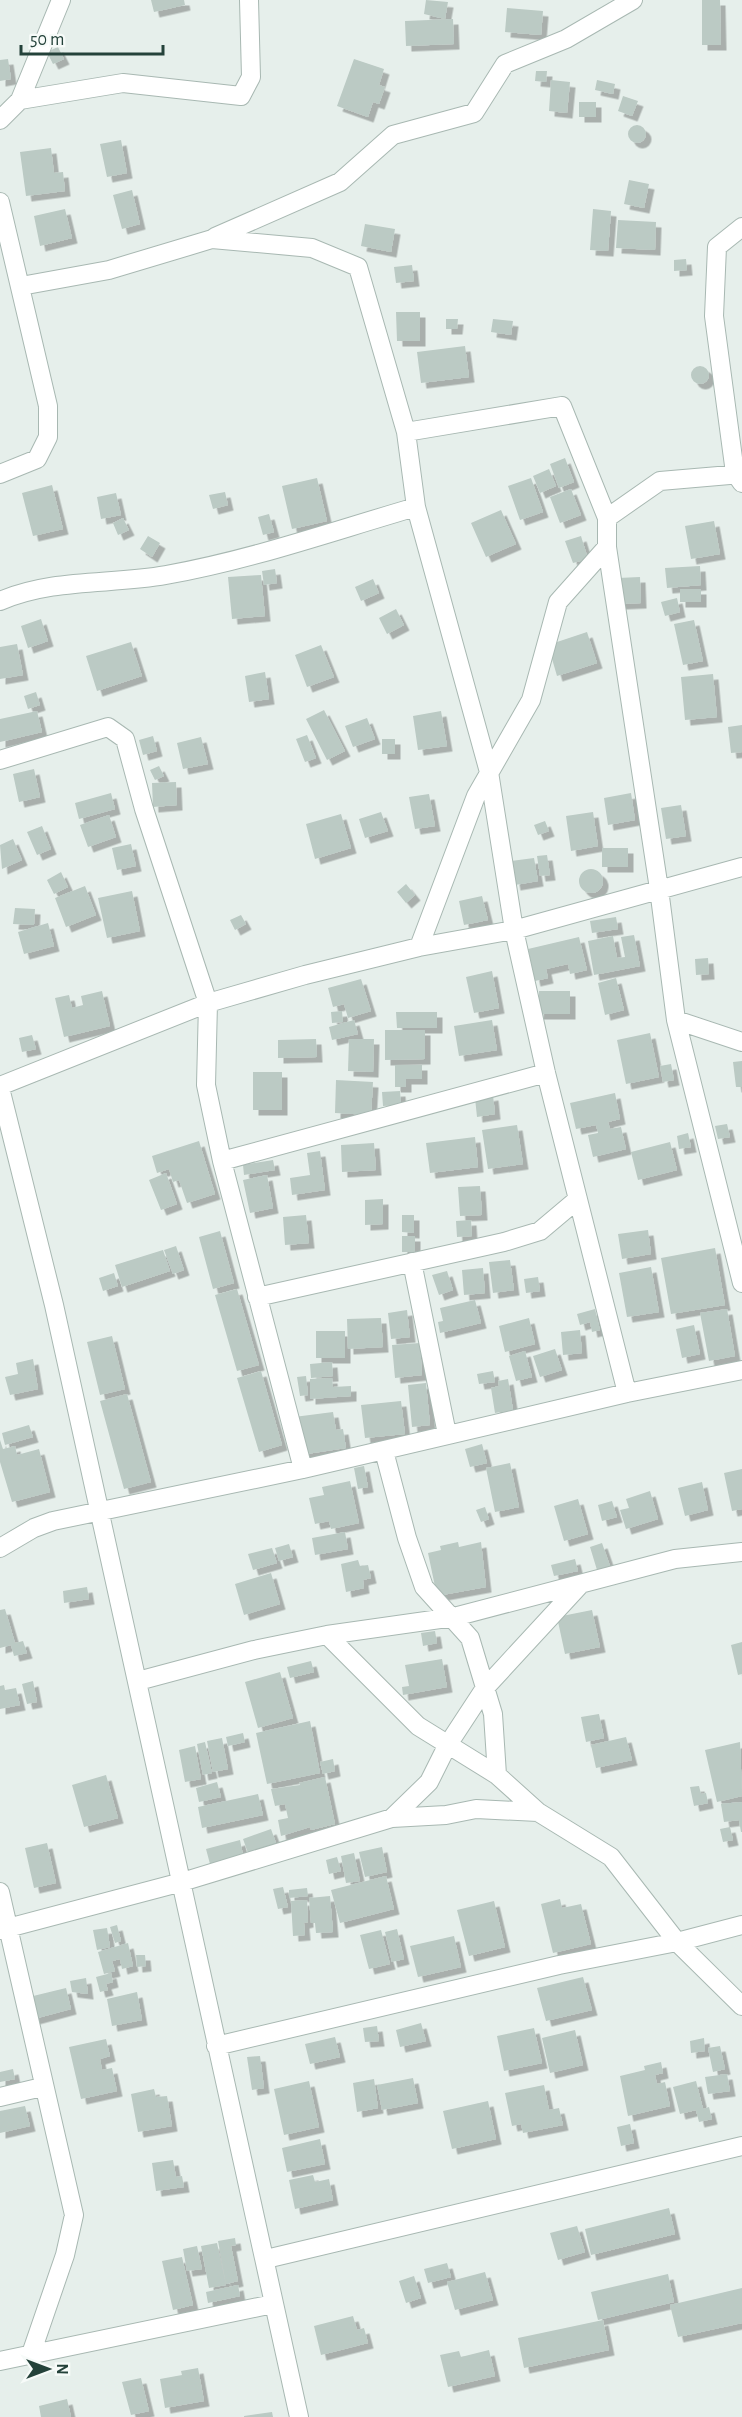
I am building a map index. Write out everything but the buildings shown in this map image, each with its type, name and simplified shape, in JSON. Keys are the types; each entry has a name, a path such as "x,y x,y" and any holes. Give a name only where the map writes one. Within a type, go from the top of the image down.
{"street":[{"path":"0,120 20,100 60,0"},
{"path":"20,100 123,83 241,96 251,77 249,0"},
{"path":"21,286 109,270 212,239 340,182 393,135 474,113 505,64 566,39 633,0"},
{"path":"0,202 48,406 48,437 37,459 0,474"},
{"path":"607,518 660,481 740,477 714,316 717,247 742,227"},
{"path":"212,239 312,248 358,267 406,432 416,507 489,772 514,930 546,1072 627,1393"},
{"path":"406,432 562,406 607,518 607,547 659,889 676,1020 742,1283"},
{"path":"0,601 68,584 165,576 268,551 416,507"},
{"path":"419,947 476,796 531,700 558,602 607,547"},
{"path":"0,760 108,727 125,739 144,809 208,1003 206,1085 222,1161 303,1469"},
{"path":"299,2417 54,1305 0,1087 208,1003 305,975 419,947 514,930 742,867"},
{"path":"676,1020 742,1042"},
{"path":"222,1161 546,1072"},
{"path":"257,1297 504,1242 540,1231 578,1199"},
{"path":"412,1262 447,1434"},
{"path":"4,1542 34,1527 99,1510 303,1469 627,1393 742,1370"},
{"path":"384,1451 407,1538 423,1587 454,1617 470,1638 493,1714 497,1775"},
{"path":"138,1681 254,1650 327,1635 454,1617 675,1559 742,1552"},
{"path":"392,1818 429,1782 447,1746 485,1688 580,1585"},
{"path":"327,1635 418,1726 497,1775 538,1812 611,1857 677,1942 742,2006"},
{"path":"5,1929 182,1882 392,1818 446,1815 476,1809 538,1812"},
{"path":"0,1892 5,1929 74,2215 65,2255 31,2354"},
{"path":"216,2046 559,1965 677,1942 742,1925"},
{"path":"0,2097 42,2087"},
{"path":"266,2259 742,2146"},
{"path":"0,2361 273,2304"}]}
